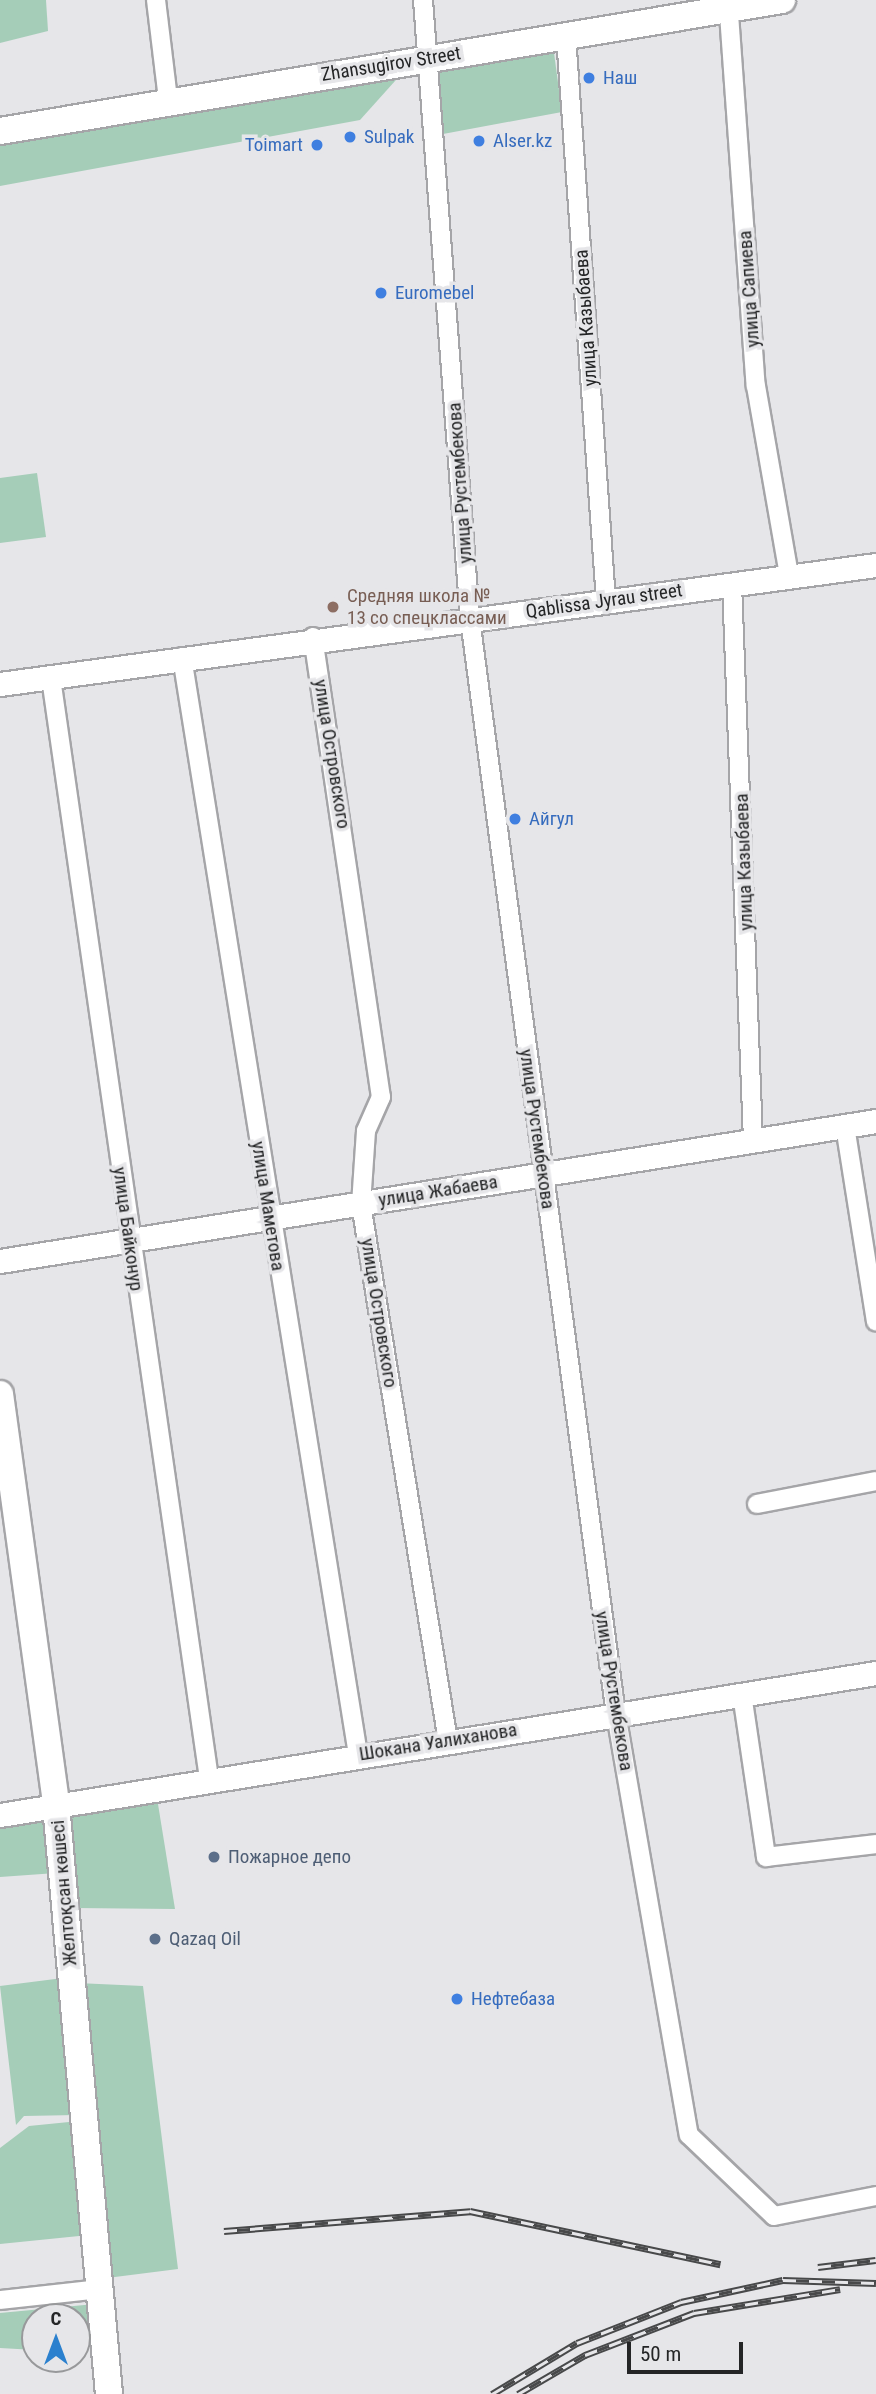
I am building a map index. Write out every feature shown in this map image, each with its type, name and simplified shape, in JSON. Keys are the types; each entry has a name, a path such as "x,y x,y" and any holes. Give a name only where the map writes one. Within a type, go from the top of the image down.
{"main road":[{"name":"Zhansugirov Street","path":"0,131 168,99 566,36 729,4 782,0"},
{"name":"Желтоқсан көшесі","path":"0,1394 56,1805 109,2394"}],"street":[{"path":"156,0 168,99"},
{"name":"улица Рустембекова","path":"423,0 470,619 617,1714 689,2136 774,2216 876,2196"},
{"name":"улица Сапиева","path":"729,4 756,386 789,576"},
{"name":"улица Казыбаева","path":"566,36 606,601"},
{"name":"Qablissa Jyrau street","path":"0,684 313,637 876,565"},
{"name":"улица Казыбаева","path":"732,584 753,1141"},
{"name":"улица Островского","path":"313,637 380,1097 366,1131 361,1203 448,1741"},
{"name":"улица Маметова","path":"183,657 270,1218 358,1755"},
{"name":"улица Байконур","path":"51,678 209,1779"},
{"name":"улица Жабаева","path":"0,1261 876,1121"},
{"path":"845,1126 876,1322"},
{"path":"757,1504 876,1481"},
{"name":"Шокана Уалиханова","path":"0,1815 876,1673"},
{"path":"742,1694 766,1857 876,1844"},
{"path":"0,2300 100,2289"}],"green space":[{"path":"0,0 46,0 48,31 0,43"},
{"path":"554,53 562,112 443,134 439,72"},
{"path":"404,71 360,120 0,186 0,139"},
{"path":"37,473 46,537 0,543 0,478"},
{"path":"157,1798 175,1909 74,1908 64,1813"},
{"path":"52,1811 56,1873 0,1877 0,1821"},
{"path":"63,1978 76,2115 24,2116 16,2125 0,1986"},
{"path":"77,1983 143,1986 178,2269 107,2278"},
{"path":"79,2121 89,2235 0,2244 0,2148 29,2126"},
{"path":"21,2311 21,2349 0,2348 0,2313"}],"railway":[{"path":"224,2231 470,2211 720,2264"},
{"path":"818,2267 876,2260"},
{"path":"492,2394 577,2343 681,2302 783,2280 876,2283"},
{"path":"518,2394 585,2355 694,2313 840,2289"}],"place":[{"name":"Наш","path":"589,78"},
{"name":"Sulpak","path":"350,137"},
{"name":"Alser.kz","path":"479,141"},
{"name":"Toimart","path":"317,145"},
{"name":"Euromebel","path":"381,293"},
{"name":"Средняя школа № 13 со спецклассами","path":"333,607"},
{"name":"Айгул","path":"515,819"},
{"name":"Пожарное депо","path":"214,1857"},
{"name":"Qazaq Oil","path":"155,1939"},
{"name":"Нефтебаза","path":"457,1999"}]}
